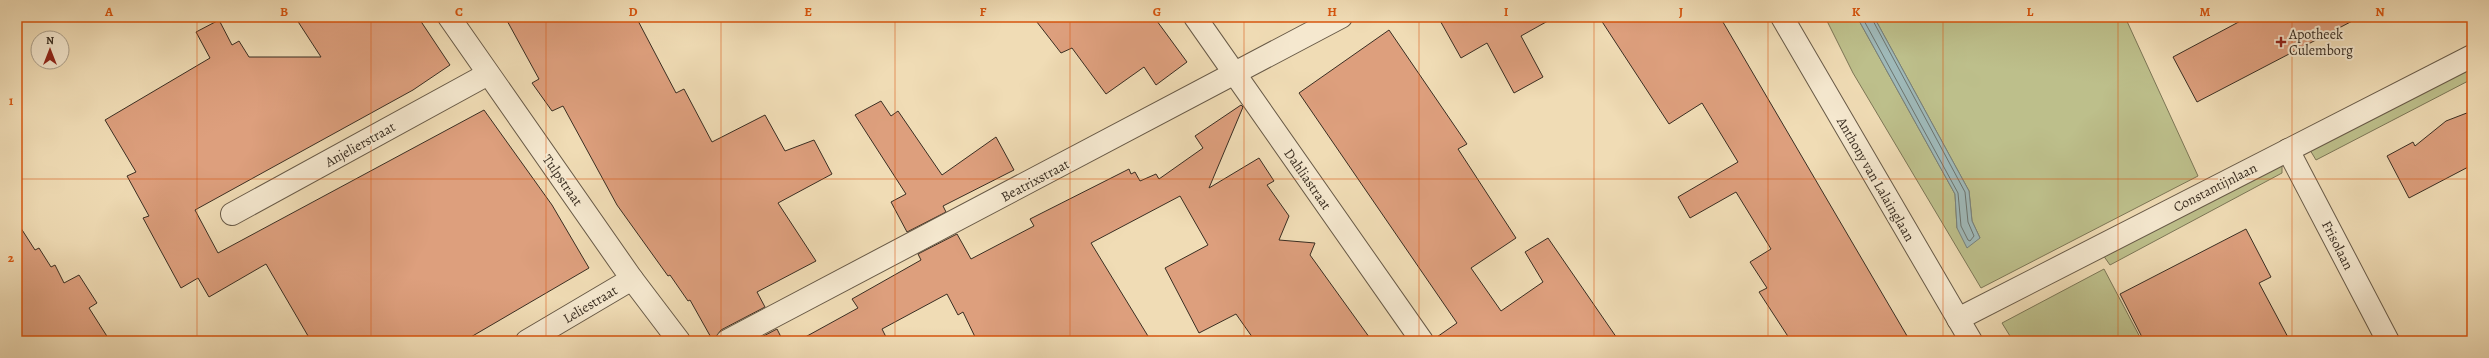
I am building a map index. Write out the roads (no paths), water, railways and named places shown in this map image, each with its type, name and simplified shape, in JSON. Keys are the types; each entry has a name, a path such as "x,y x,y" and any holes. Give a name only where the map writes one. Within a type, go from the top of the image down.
{"street":[{"name":"Tulpstraat","path":"449,17 632,278 679,341"},
{"name":"Dahliastraat","path":"1195,17 1234,75 1422,341"},
{"name":"Beatrixstraat","path":"727,341 1234,75 1341,17"},
{"name":"Anthony van Lalainglaan","path":"1782,17 1970,341"},
{"name":"Constantijnlaan","path":"1958,319 2472,56"},
{"name":"Anjelierstraat","path":"232,214 488,74"},
{"name":"Frisolaan","path":"2288,150 2388,341"},
{"name":"Leliestraat","path":"527,341 632,278"}],"water":[{"path":"1857,17 1874,17 1969,191 1972,221 1980,238 1967,248 1957,228 1955,194"}],"place":[{"name":"Apotheek Culemborg","path":"2281,42"}]}
